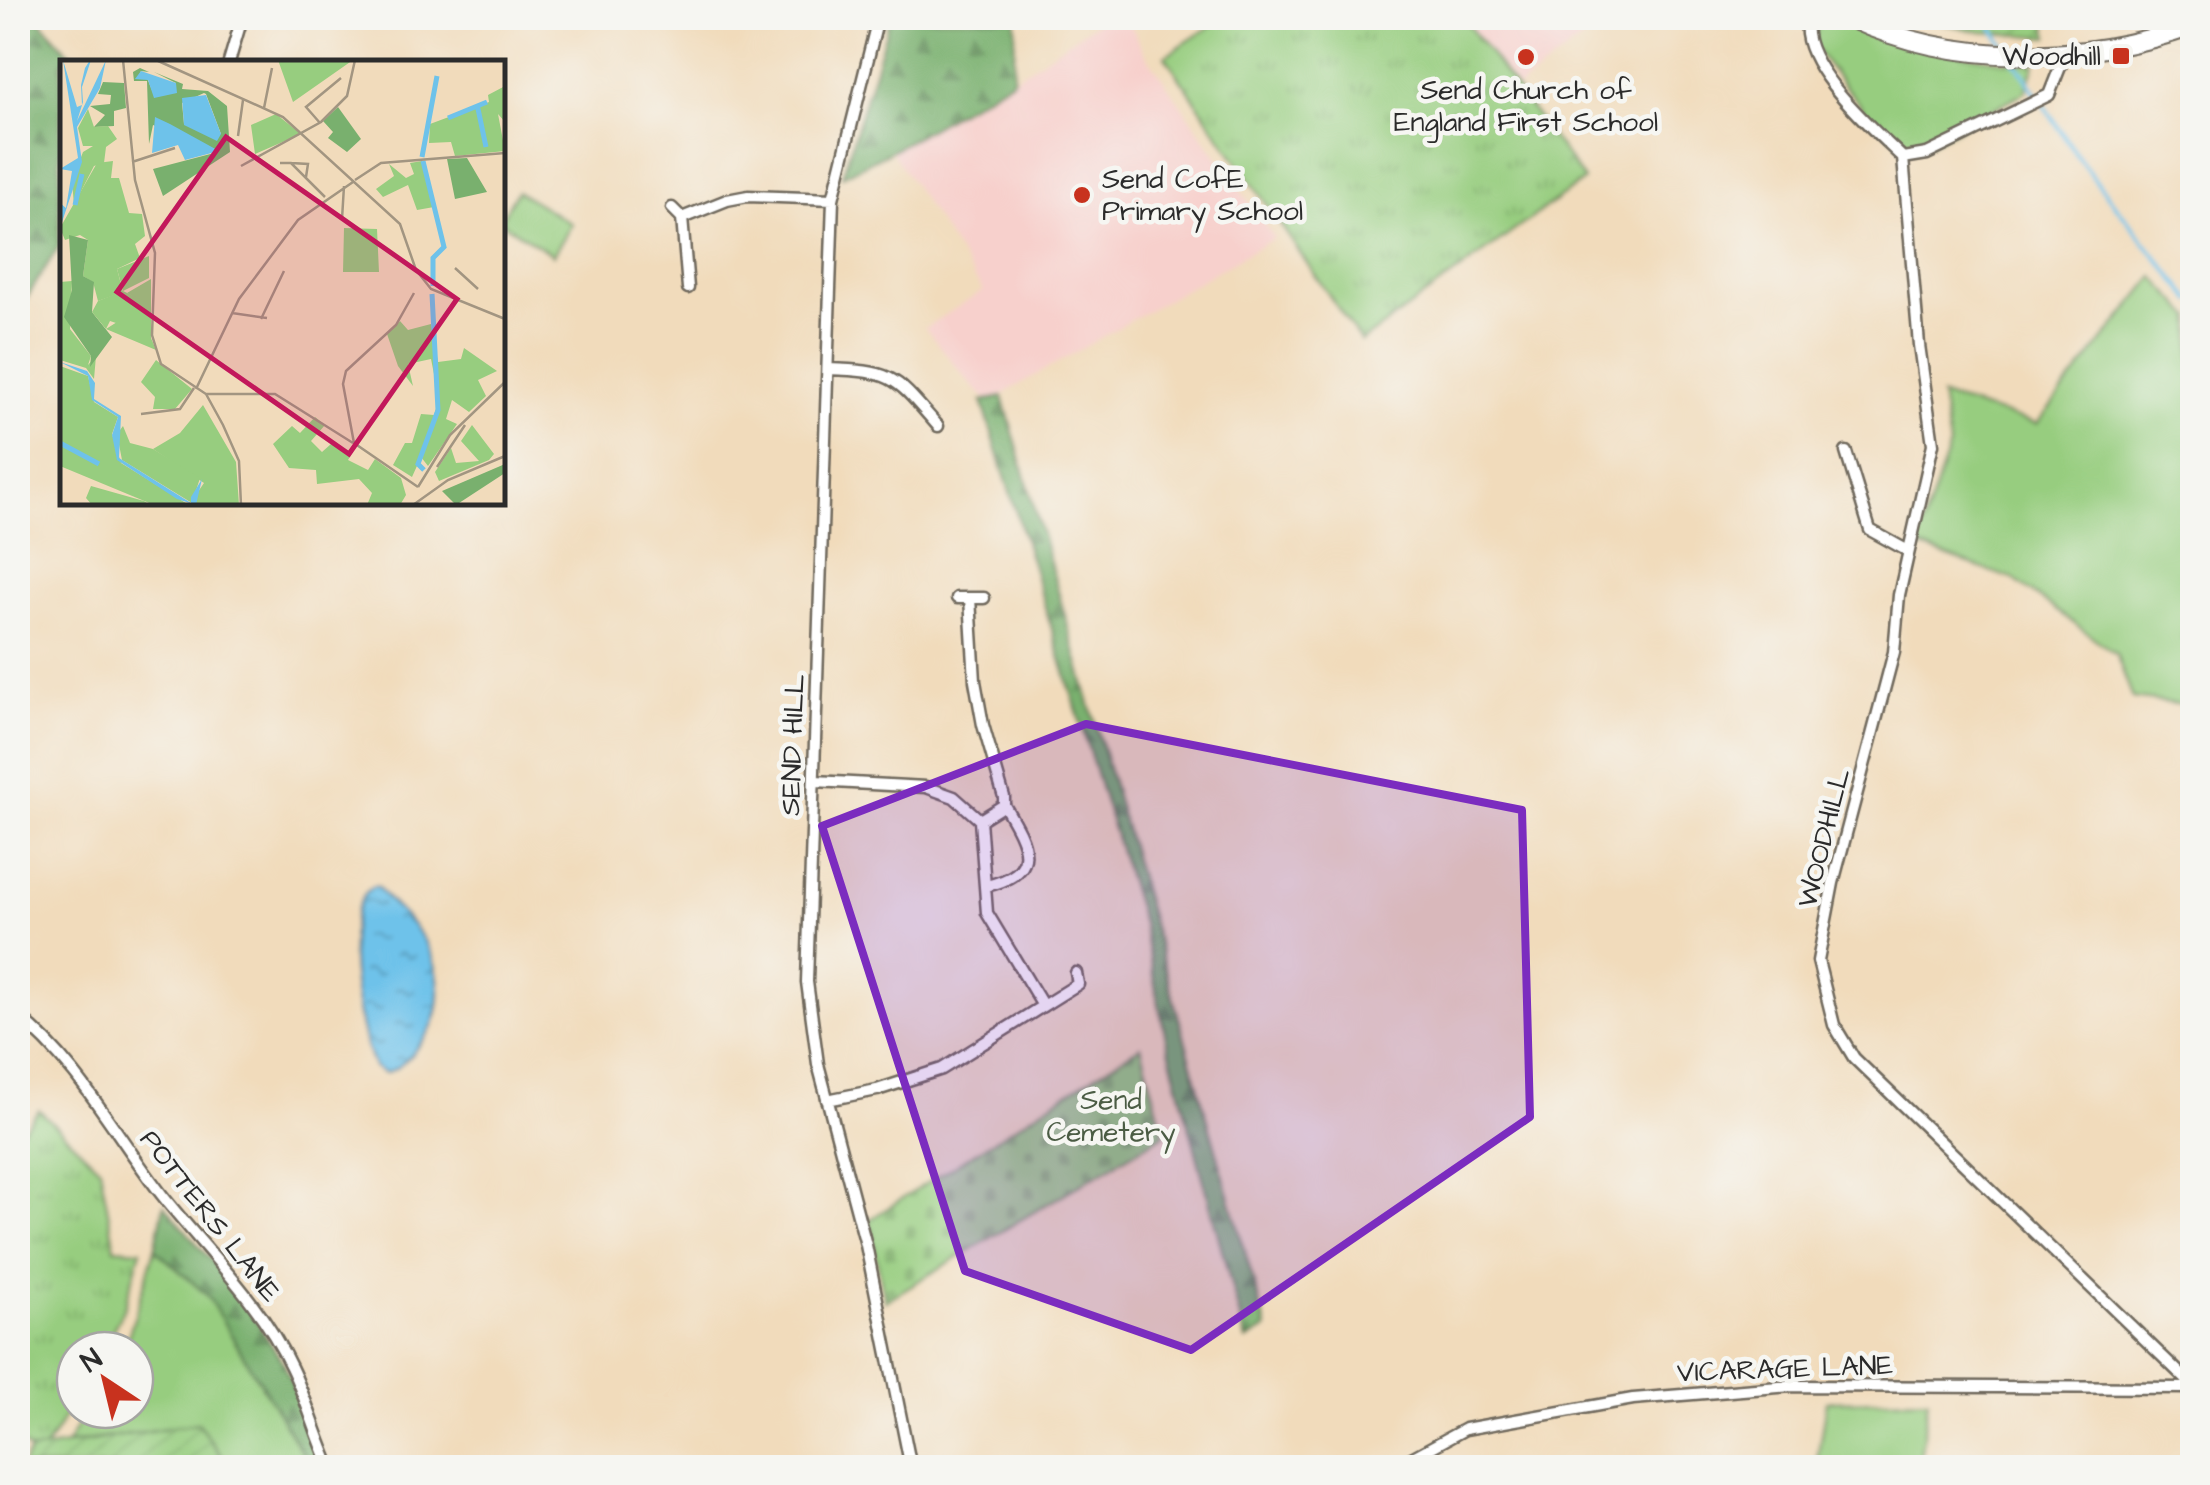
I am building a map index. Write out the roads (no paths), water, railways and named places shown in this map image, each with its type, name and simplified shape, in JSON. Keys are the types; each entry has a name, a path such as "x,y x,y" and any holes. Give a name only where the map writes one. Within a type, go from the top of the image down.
{"main road":[{"path":"1850,18 1918,40 2010,54 2118,47 2192,26"}],"street":[{"path":"230,60 242,18"},
{"name":"SEND HILL","path":"878,18 827,198 828,368 807,982 818,1064 866,1245 911,1468"},
{"path":"1808,18 1812,56 1854,110 1903,158 1926,154 2047,96 2066,52"},
{"name":"WOODHILL","path":"1903,158 1919,345 1933,444 1908,551 1894,652 1833,883 1818,961 1834,1025 1854,1058 2192,1387"},
{"path":"814,187 827,198"},
{"path":"682,218 748,196 827,198"},
{"path":"672,208 682,218 688,288"},
{"path":"828,368 875,370 908,392 938,426"},
{"path":"1846,452 1870,530 1908,551"},
{"path":"957,598 984,598"},
{"path":"970,598 975,681 983,725 1004,805 1018,828 1027,855 1022,871 1008,881 986,886"},
{"path":"815,781 926,786 954,797 980,820 987,913 1043,1006"},
{"path":"980,820 1004,805"},
{"path":"827,1100 877,1090 942,1069 1078,984 1076,973"},
{"name":"POTTERS LANE","path":"18,1016 66,1064 276,1340 292,1367 331,1468"},
{"name":"VICARAGE LANE","path":"1393,1468 1464,1429 1633,1399 1792,1386 2192,1387"}],"water":[{"path":"373,886 424,941 439,986 439,1002 429,1031 405,1062 384,1073 374,1067 368,1049 353,972 354,920 361,900"}],"waterway":[{"path":"1986,18 2006,48"},
{"path":"2014,60 2084,166 2192,301"}],"place":[{"name":"Woodhill","path":"2121,56"},
{"name":"Send Church of England First School","path":"1526,57"},
{"name":"Send CofE Primary School","path":"1082,195"}],"park label":[{"name":"Send Cemetery","path":"1111,1116"}]}
